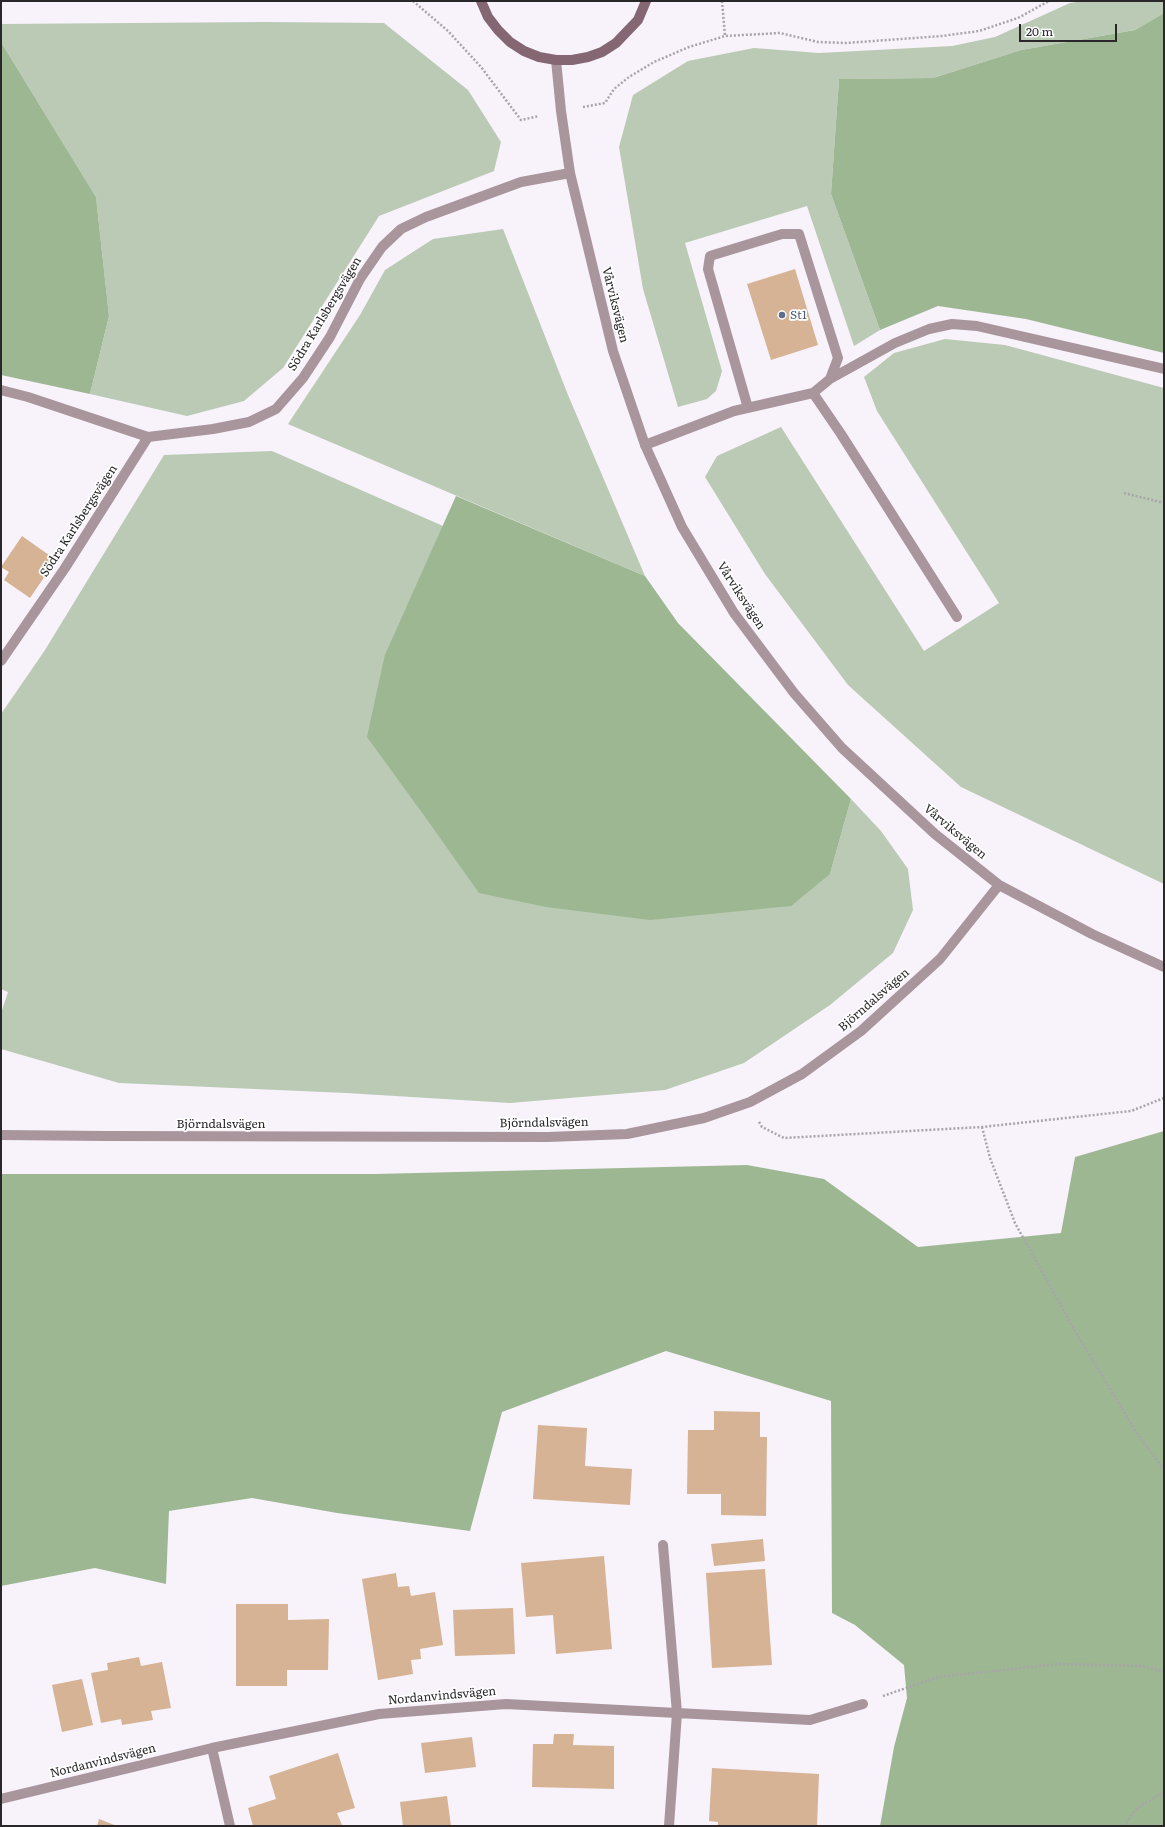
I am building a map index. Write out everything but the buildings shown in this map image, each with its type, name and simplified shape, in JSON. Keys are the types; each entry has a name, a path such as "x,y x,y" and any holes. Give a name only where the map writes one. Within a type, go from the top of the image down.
{"main road":[{"path":"481,1 488,17 510,42 524,51 539,57 556,60 572,60 588,57 602,52 616,43 628,33 638,20 646,1"}],"street":[{"name":"Vårviksvägen","path":"556,60 561,111 570,173 613,351 645,445 682,527 730,606 794,693 842,748 935,834 999,885 1092,934 1164,967"},
{"name":"Södra Karlsbergsvägen","path":"1,661 65,568 148,437 212,429 249,422 276,409 307,372 330,337 360,279 382,247 401,229 426,217 521,182 570,173"},
{"path":"748,408 708,269 710,256 782,234 799,234 838,358 830,378"},
{"path":"645,445 734,411 813,393 830,378 895,343 929,329 952,324 977,326 1164,369"},
{"path":"1,390 28,396 148,437"},
{"path":"813,393 841,434 957,617"},
{"name":"Björndalsvägen","path":"1,1135 548,1137 627,1134 704,1118 750,1102 802,1074 861,1031 940,959 999,885"},
{"path":"663,1545 677,1713 669,1826"},
{"name":"Nordanvindsvägen","path":"1,1799 212,1748 379,1714 506,1704 810,1720 863,1704"},
{"path":"212,1748 230,1826"}],"path":[{"path":"722,1 725,36 780,33 818,42 846,43 942,36 979,31 1018,18 1049,1"},
{"path":"1124,492 1160,502 1164,501"},
{"path":"750,1102 762,1127 784,1138 982,1127 1131,1111 1164,1098"},
{"path":"982,1127 990,1158 1015,1223 1075,1331 1132,1425 1164,1470"},
{"path":"863,1704 938,1677 1058,1664 1142,1666 1164,1672"},
{"path":"1124,1826 1137,1808 1164,1792"}],"green space":[{"path":"1083,1 1164,1 1164,13 1135,30 1021,50 933,78 839,79 831,194 880,330 854,346 807,206 685,243 722,371 716,391 707,399 678,407 643,289 619,147 633,95 688,61 754,48 819,53 952,46 995,37 1070,3"},
{"path":"1164,13 1164,353 1026,319 938,306 880,330 831,194 839,79 933,78 1021,50 1135,30"},
{"path":"265,22 384,23 468,90 501,142 494,171 379,216 283,368 244,401 187,416 90,394 109,316 96,197 1,42 1,24"},
{"path":"1,42 96,197 109,316 90,394 1,375"},
{"path":"503,229 568,395 645,576 288,424 360,315 385,270 433,239"},
{"path":"945,339 1005,345 1164,388 1164,884 961,787 848,685 765,574 705,477 717,456 781,427 924,651 999,603 877,411 864,377 894,353"},
{"path":"272,451 443,526 385,654 830,874 851,799 881,831 908,869 913,910 893,953 830,1005 744,1063 665,1090 510,1103 346,1093 119,1083 1,1049 1,1013 8,992 1,989 1,714 45,650 164,455"},
{"path":"456,496 645,576 678,623 851,799 830,874 791,906 650,920 546,907 479,893 367,737 385,654"},
{"path":"1164,1131 1164,1826 880,1826 894,1747 907,1698 904,1665 855,1625 832,1613 831,1401 666,1351 502,1412 470,1531 337,1513 252,1498 169,1511 166,1584 95,1568 1,1586 1,1174 375,1174 747,1165 824,1179 918,1247 1061,1233 1075,1157"}],"place":[{"name":"St1","path":"782,315"}]}
